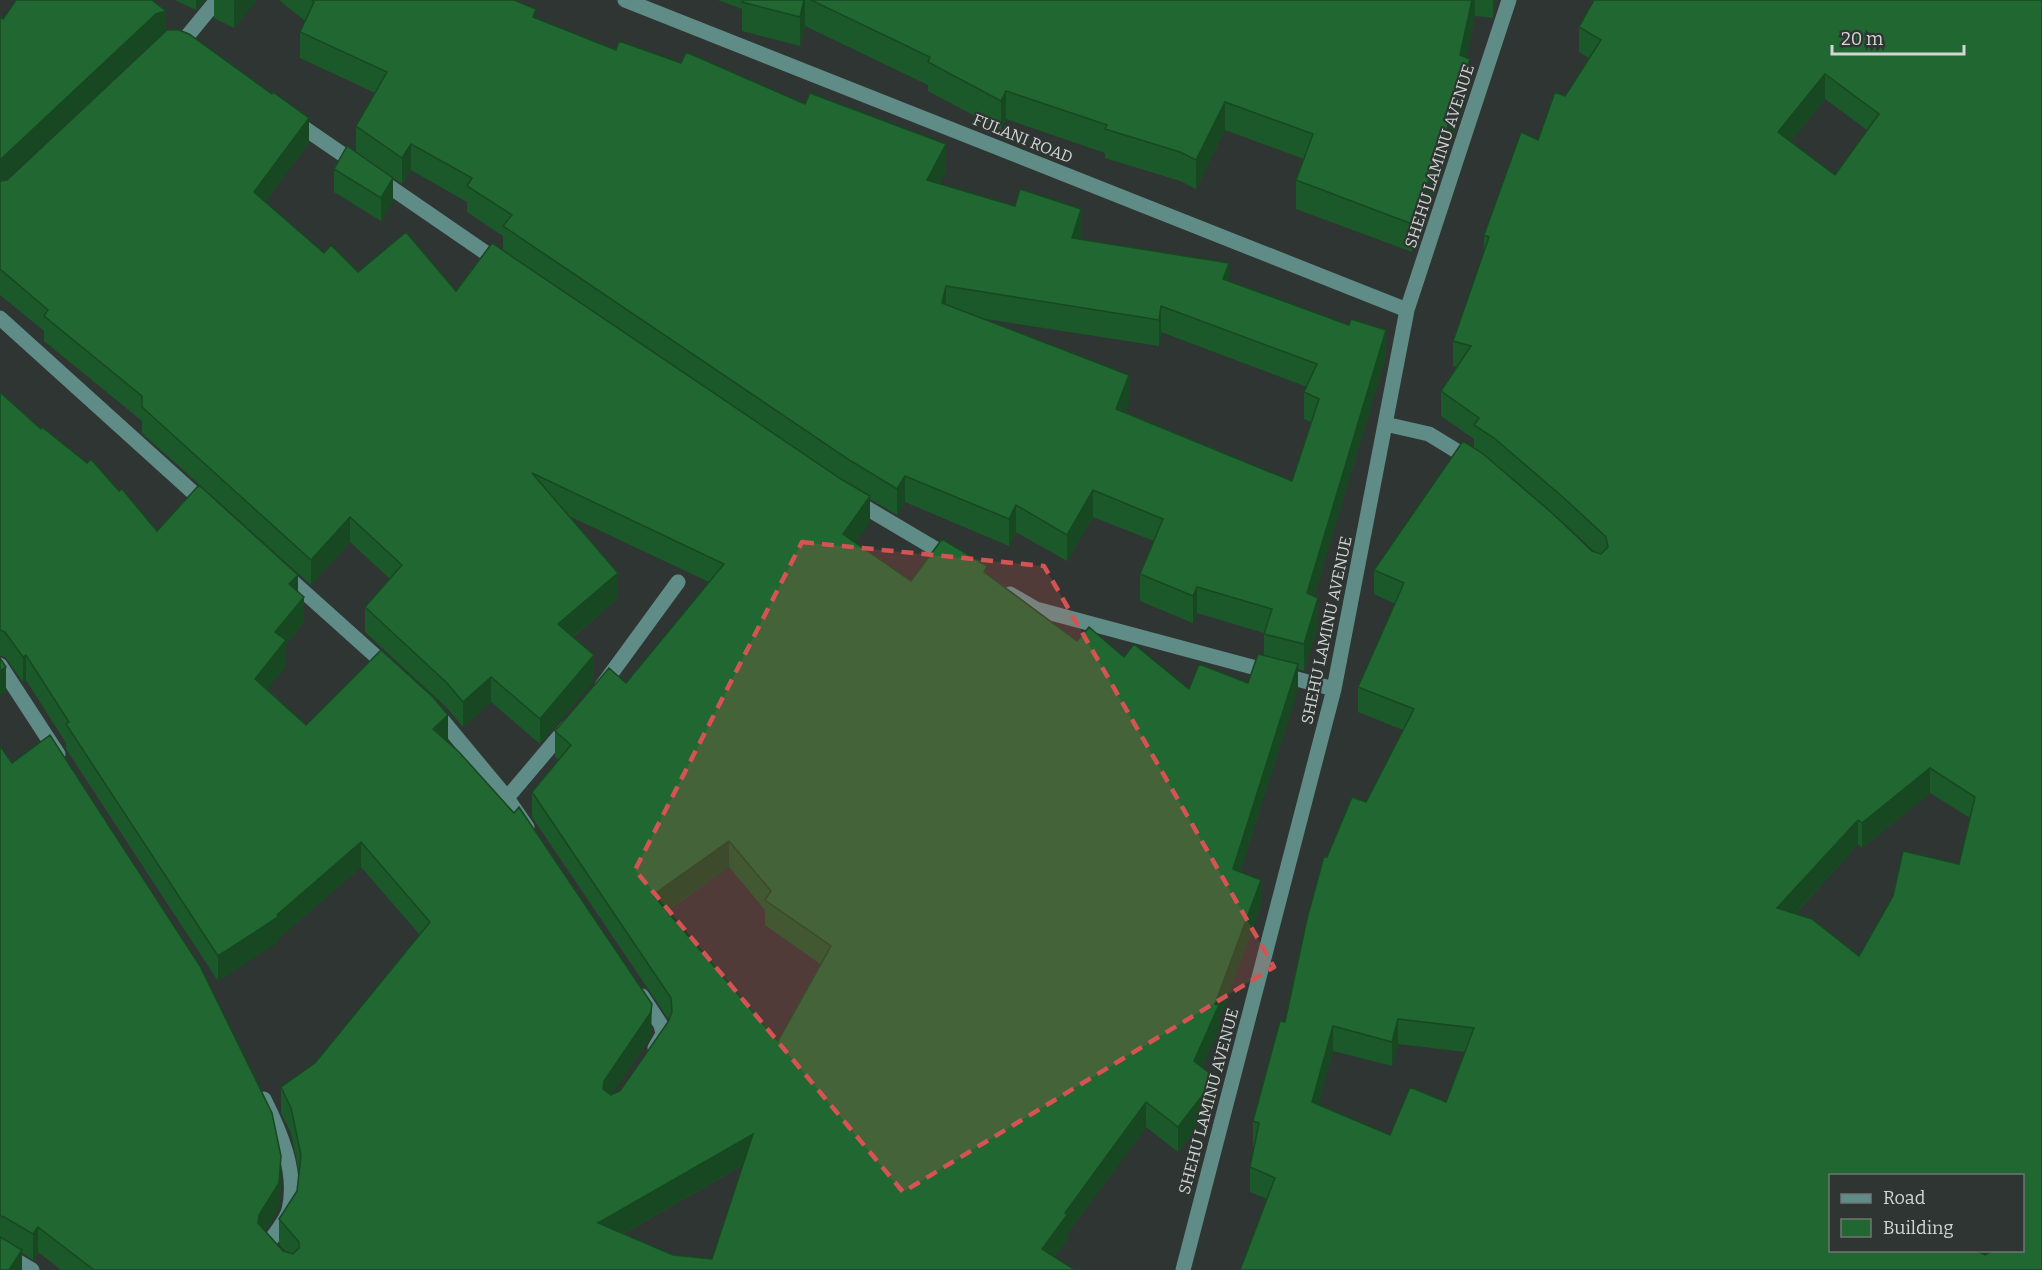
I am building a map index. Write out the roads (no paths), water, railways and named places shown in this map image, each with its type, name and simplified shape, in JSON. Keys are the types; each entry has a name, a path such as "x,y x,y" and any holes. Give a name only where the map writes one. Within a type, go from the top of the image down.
{"street":[{"path":"163,46 187,48 217,0"},
{"name":"FULANI ROAD","path":"625,0 1407,310"},
{"name":"SHEHU LAMINU AVENUE","path":"1183,1270 1334,689 1407,310 1509,0"},
{"path":"280,111 511,270"},
{"path":"0,318 220,516"},
{"path":"1385,424 1429,434 1488,470"},
{"path":"836,489 966,567"},
{"path":"273,564 405,683"},
{"path":"596,694 678,582"},
{"path":"996,585 1036,609 1334,689"},
{"path":"0,665 65,766"},
{"path":"422,699 440,714 507,798 533,837"},
{"path":"507,798 574,720"},
{"path":"634,985 661,1024 663,1034 648,1059"},
{"path":"255,1082 281,1135 291,1180 289,1211 267,1245 290,1270"},
{"path":"0,1251 32,1270"}]}
